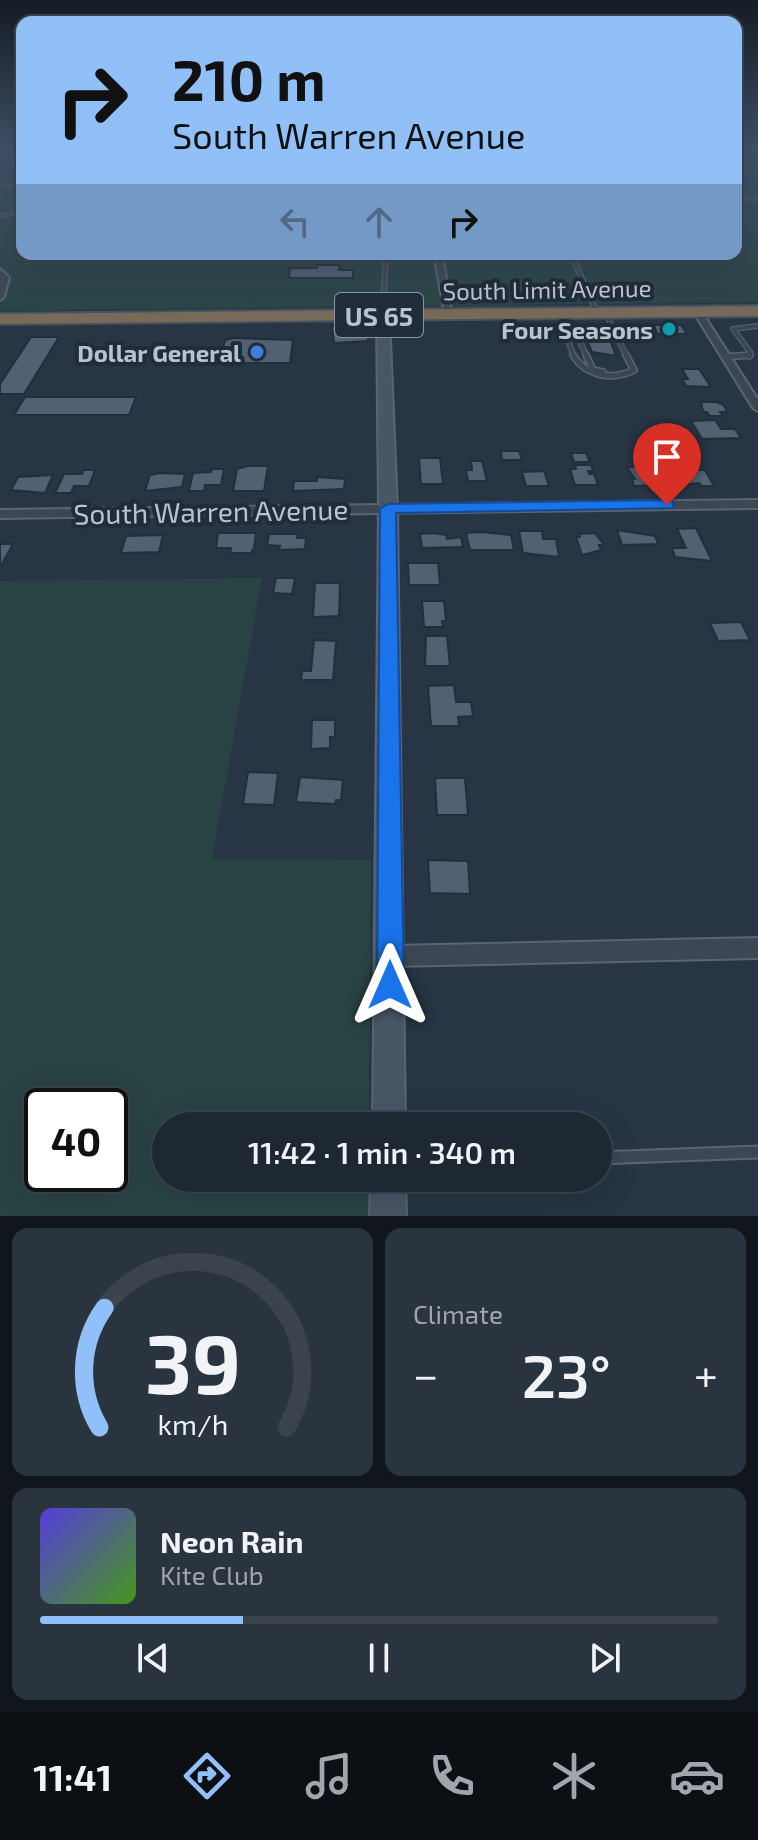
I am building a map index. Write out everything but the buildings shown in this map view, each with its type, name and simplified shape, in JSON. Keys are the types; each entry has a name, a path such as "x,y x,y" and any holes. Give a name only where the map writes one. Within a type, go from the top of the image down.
{"highway":[{"name":"South Limit Avenue","path":"0,319 697,311 757,316"}],"street":[{"path":"439,260 449,314"},
{"path":"0,271 5,278 0,297"},
{"path":"697,311 758,408"},
{"path":"383,315 388,509 389,1112"},
{"path":"745,388 758,388"},
{"name":"South Warren Avenue","path":"0,514 758,504"},
{"path":"391,956 758,948"},
{"path":"388,1192 388,1216"}],"lane":[{"path":"383,315 386,260"},
{"path":"565,330 577,335 593,370 623,369 627,365 574,260"},
{"path":"558,313 580,368 592,376 625,375 634,370 601,312"},
{"path":"749,357 751,353 733,329 757,316"},
{"path":"725,357 758,357"},
{"path":"612,1157 758,1152"}],"green space":[{"path":"0,207 16,207 16,260 742,260 742,207 758,207 758,302 0,311"},
{"path":"262,578 212,859 371,860 369,1112 152,1112 152,1192 369,1192 368,1216 0,1216 0,581"}],"place":[{"name":"Four Seasons","path":"669,329"},
{"name":"Dollar General","path":"257,352"}],"route":[{"path":"390,985 388,509 667,505"}]}
